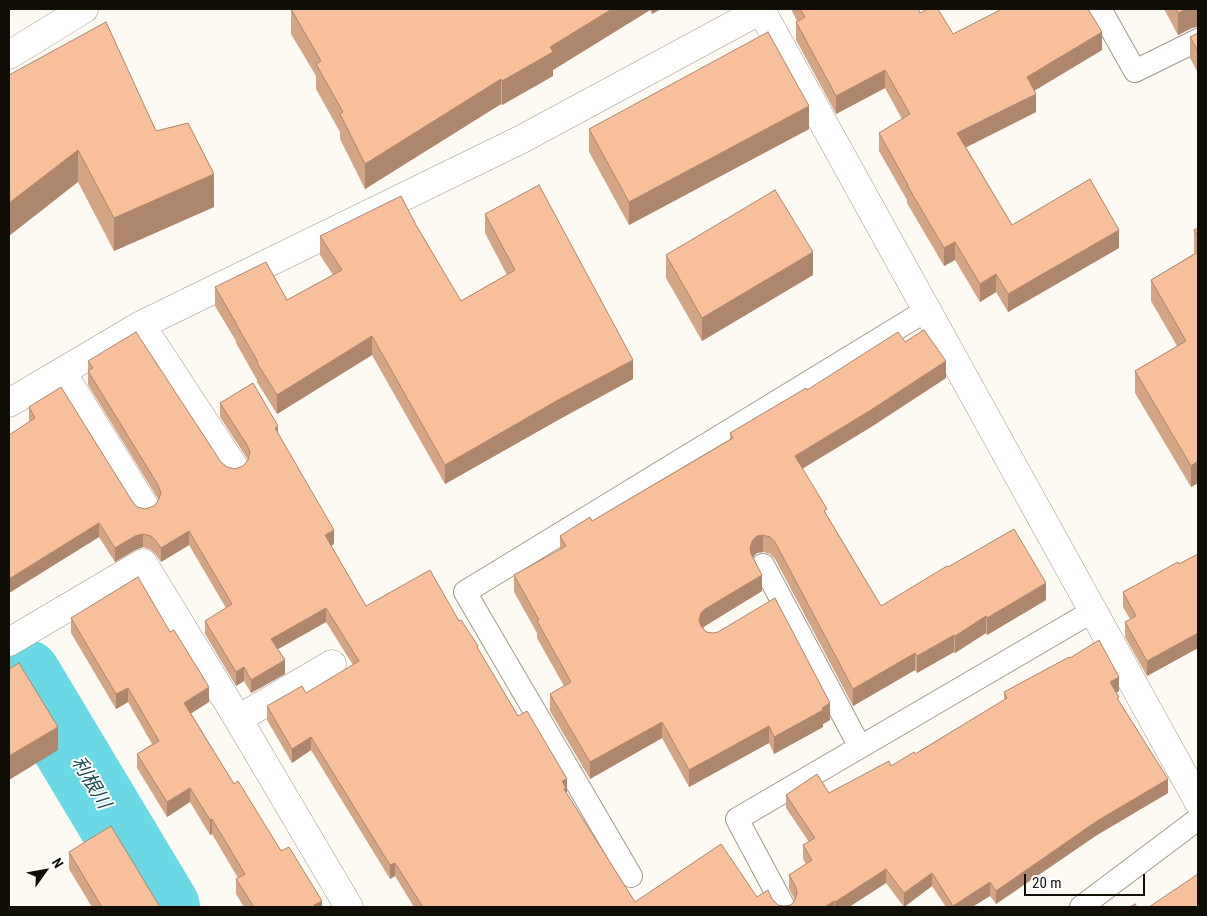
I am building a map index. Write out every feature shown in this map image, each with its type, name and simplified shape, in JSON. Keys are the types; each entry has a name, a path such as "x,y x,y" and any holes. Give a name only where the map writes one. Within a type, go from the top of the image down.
{"street":[{"path":"9,55 84,9"},
{"path":"9,403 141,325 522,139 762,10 1198,801"},
{"path":"141,325 234,467"},
{"path":"62,372 145,507"},
{"path":"9,642 144,563 349,907"},
{"path":"238,719 332,664"}],"lane":[{"path":"1100,9 1135,71 1198,40"},
{"path":"631,876 465,592 927,310"},
{"path":"763,564 771,601 860,747"},
{"path":"784,907 737,819 1093,611"},
{"path":"1081,907 1198,819"}],"building":[{"path":"291,9 612,9 550,47 553,52 502,81 501,79 365,164 340,114 343,112 316,64 321,61"},
{"path":"800,9 918,9 920,13 927,9 938,9 953,34 1002,9 1088,9 1102,32 1027,77 1036,94 957,133 1012,225 1090,179 1119,230 1008,294 996,274 980,284 955,242 944,248 879,133 910,114 885,70 836,96 796,22 805,17"},
{"path":"1176,9 1187,9 1178,13"},
{"path":"106,22 156,131 188,123 214,174 114,218 78,150 9,203 9,75"},
{"path":"768,32 809,106 629,202 589,129"},
{"path":"1198,33 1198,51 1190,37"},
{"path":"539,185 633,360 558,400 445,465 372,336 277,395 215,287 266,262 287,300 342,270 320,236 401,196 461,301 515,270 485,214"},
{"path":"775,190 813,252 702,318 666,255"},
{"path":"1198,228 1198,236 1194,230"},
{"path":"1198,252 1198,461 1191,466 1135,371 1186,341 1151,280"},
{"path":"924,330 946,361 871,410 795,456 827,509 824,511 881,606 947,566 1014,529 1046,583 987,618 986,616 955,636 917,656 915,653 853,689 775,542 770,537 757,536 752,541 750,548 751,554 762,575 705,609 701,613 699,620 701,626 706,632 718,632 775,598 830,703 822,708 823,710 774,737 769,726 689,770 662,722 590,762 550,694 571,682 514,575 566,546 560,536 590,517 592,521 733,438 730,433 806,388 807,390 898,332 905,342"},
{"path":"136,332 221,462 227,467 235,469 243,466 248,460 250,452 220,403 253,383 278,426 275,428 334,530 325,535 366,606 430,570 459,621 461,620 478,646 518,716 527,711 567,779 562,781 566,788 564,789 635,902 721,844 757,897 768,890 772,899 778,905 791,905 797,893 796,887 789,875 812,860 803,845 815,838 786,795 817,774 829,793 889,761 891,766 914,752 915,754 1007,698 1004,692 1070,658 1099,640 1119,677 1110,682 1119,697 1117,698 1168,779 1097,821 996,891 990,882 953,906 932,873 904,893 886,869 825,907 423,907 395,863 390,865 311,737 292,749 267,706 302,686 306,693 359,661 326,608 271,639 285,660 251,680 244,667 236,672 205,621 232,604 189,531 161,548 151,536 143,534 135,536 115,548 99,523 9,579 9,435 35,418 29,407 61,387 137,507 145,509 154,506 158,501 161,493 158,485 88,371 93,368 88,361"},
{"path":"1198,554 1198,633 1147,661 1125,622 1136,616 1123,592 1178,562 1179,564"},
{"path":"138,577 170,632 174,630 209,687 184,703 234,784 238,781 281,851 289,847 322,901 314,905 315,907 254,907 236,879 245,874 212,819 210,820 190,788 167,802 137,754 159,741 128,688 116,694 71,618"},
{"path":"19,663 58,727 9,756 9,669"},
{"path":"111,826 160,907 102,907 69,852"},
{"path":"1198,874 1198,907 1149,907"}],"waterway":[{"name":"利根川","path":"9,684 25,675 164,907"}]}
